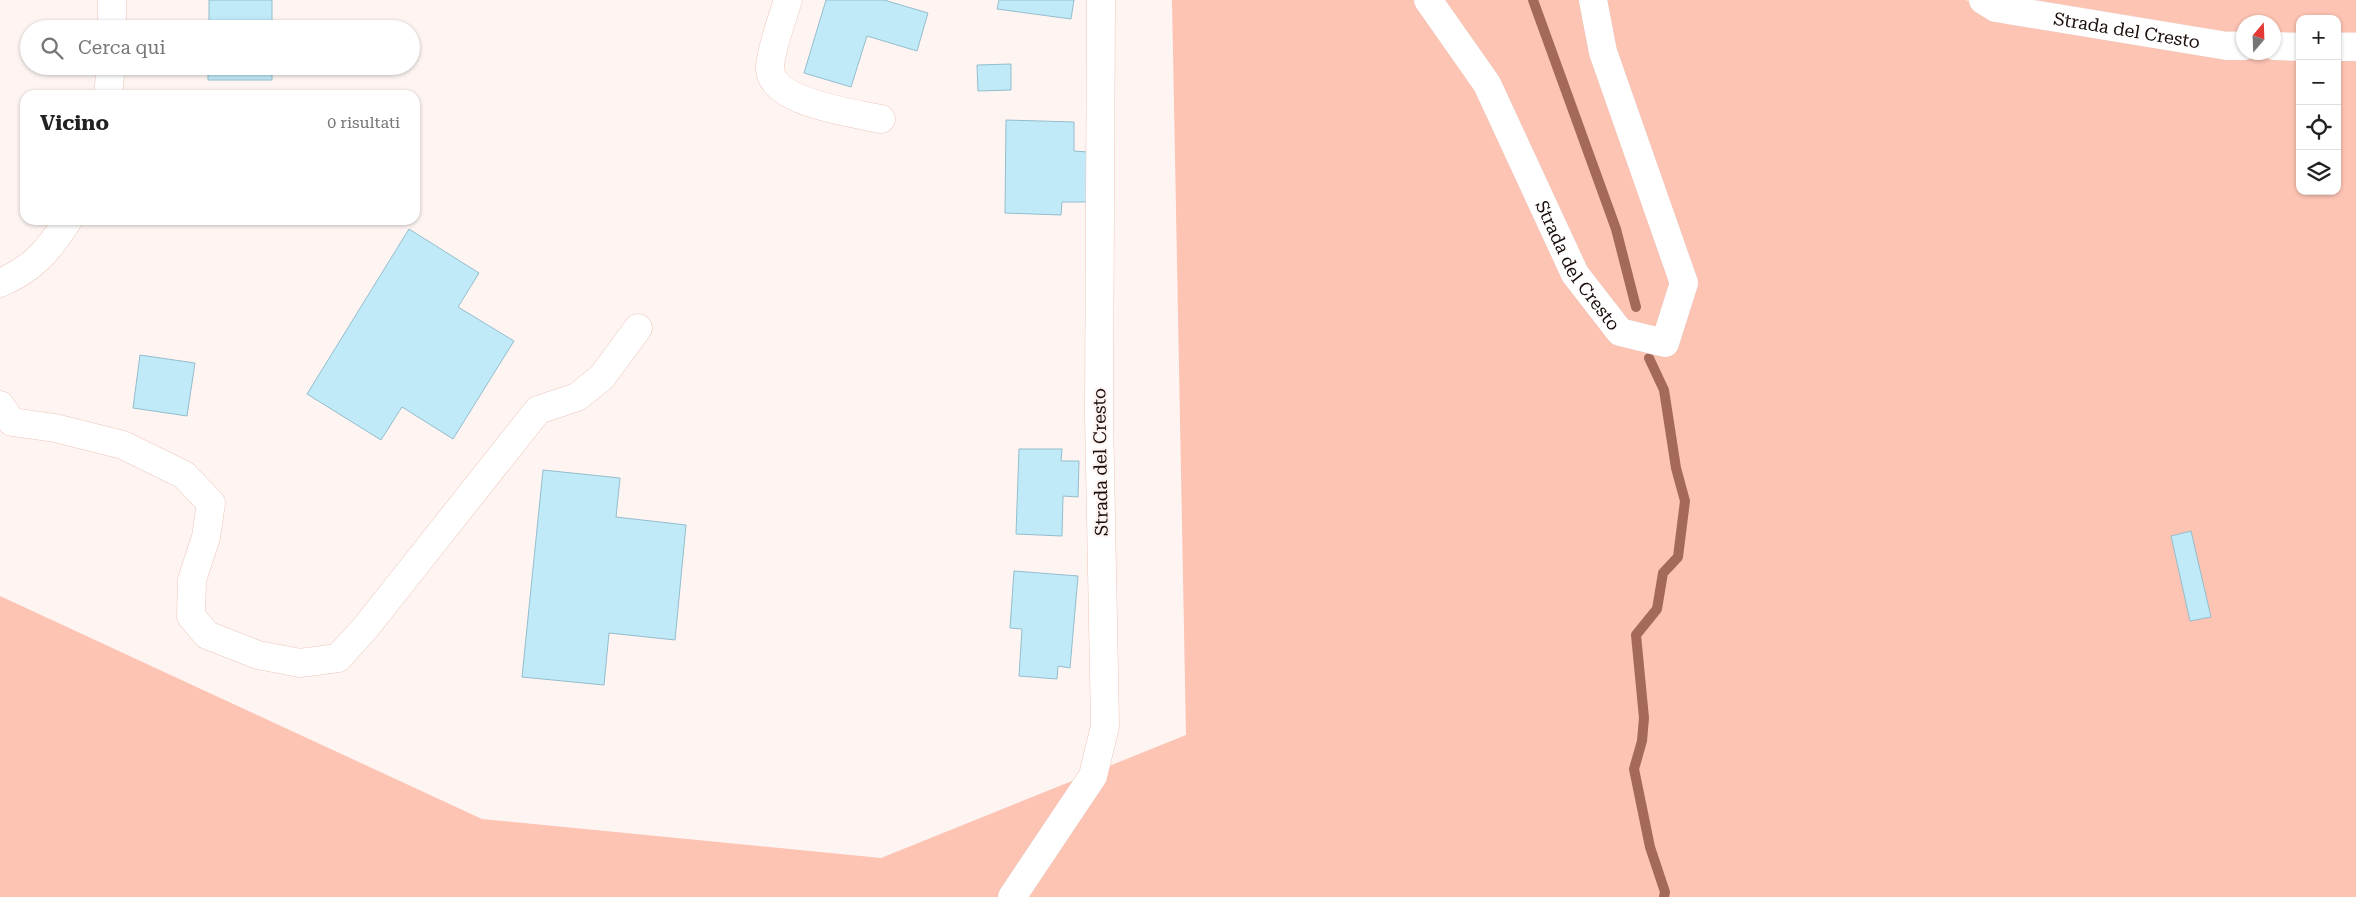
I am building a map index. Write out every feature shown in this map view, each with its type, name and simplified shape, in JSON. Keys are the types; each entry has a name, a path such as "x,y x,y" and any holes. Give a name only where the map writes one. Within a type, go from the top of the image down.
{"street":[{"path":"112,0 112,20"},
{"path":"788,0 770,68 777,87 803,101 881,119"},
{"name":"Strada del Cresto","path":"1012,897 1093,776 1105,726 1099,415 1101,0"},
{"name":"Strada del Cresto","path":"1428,0 1487,84 1575,274 1620,332 1666,344 1684,284 1603,52 1593,0"},
{"name":"Strada del Cresto","path":"1983,0 1996,8 2236,46"},
{"path":"2281,46 2296,47"},
{"path":"2341,47 2356,47"},
{"path":"108,90 109,75"},
{"path":"0,282 21,274 50,248 65,225"},
{"path":"0,405 12,422 55,428 124,445 184,475 212,503 206,538 192,580 191,616 206,634 258,655 300,663 338,658 366,627 538,410 577,397 602,376 638,328"}],"shaded area":[{"path":"1172,0 1966,0 2002,20 2236,54 2236,60 2281,60 2281,54 2296,54 2296,195 2341,195 2341,55 2356,55 2356,897 0,897 0,596 482,819 881,858 1186,735"},
{"path":"2036,0 2356,0 2356,32 2341,32 2341,15 2296,15 2296,32 2281,32 2281,15 2236,15 2236,31 2223,31"}],"building":[{"path":"209,0 272,0 272,20 209,20"},
{"path":"826,0 884,0 928,13 917,51 867,36 851,87 804,73"},
{"path":"999,0 1074,0 1071,19 997,9"},
{"path":"1011,64 1011,90 978,91 977,65"},
{"path":"208,75 272,75 272,80 208,80"},
{"path":"1006,120 1074,122 1074,151 1088,152 1087,202 1062,202 1061,215 1005,213"},
{"path":"409,229 479,273 458,307 514,341 453,439 402,407 381,440 307,394"},
{"path":"140,355 195,363 187,416 133,408"},
{"path":"1019,449 1062,449 1061,461 1079,461 1078,497 1063,496 1062,536 1016,534"},
{"path":"543,470 620,478 616,517 686,525 675,640 609,633 604,685 522,677"},
{"path":"2191,531 2211,617 2190,621 2171,536"},
{"path":"1014,571 1078,576 1070,668 1058,666 1057,679 1019,676 1022,629 1010,628"}],"waterway":[{"path":"1533,0 1616,229 1636,307"},
{"path":"1649,358 1664,390 1676,468 1685,501 1678,557 1663,573 1657,609 1636,635 1644,718 1642,741 1634,769 1650,847 1665,892 1664,897"}]}
